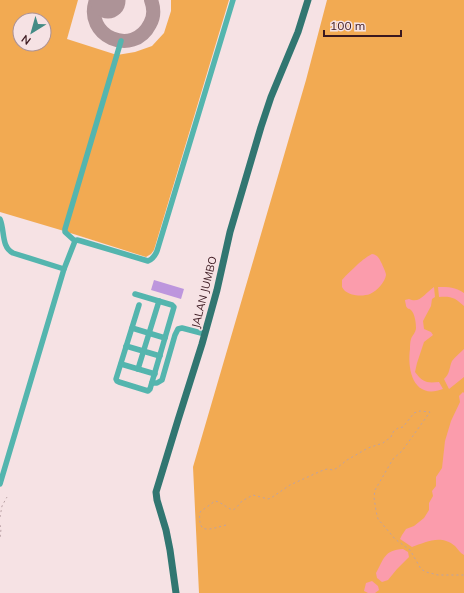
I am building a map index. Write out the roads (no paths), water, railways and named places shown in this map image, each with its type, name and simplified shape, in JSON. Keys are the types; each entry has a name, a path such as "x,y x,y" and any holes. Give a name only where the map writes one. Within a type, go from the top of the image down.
{"main road":[{"name":"JALAN JUMBO","path":"176,593 170,550 156,492 205,334 230,232 261,127 271,97 298,32 308,0"}],"lane":[{"path":"75,242 77,240 81,241 148,261 152,260 155,256 234,0"},
{"path":"75,242 64,229 121,41"},
{"path":"0,220 6,246 10,251 64,269"},
{"path":"0,484 64,269 75,242"},
{"path":"134,294 172,305 174,307 152,383 150,389 147,391 117,382 116,379 139,305"},
{"path":"138,369 158,301"},
{"path":"132,328 165,338"},
{"path":"152,383 157,383 162,380 178,329 182,328 205,334"},
{"path":"126,346 160,356"},
{"path":"121,364 154,374"}]}
